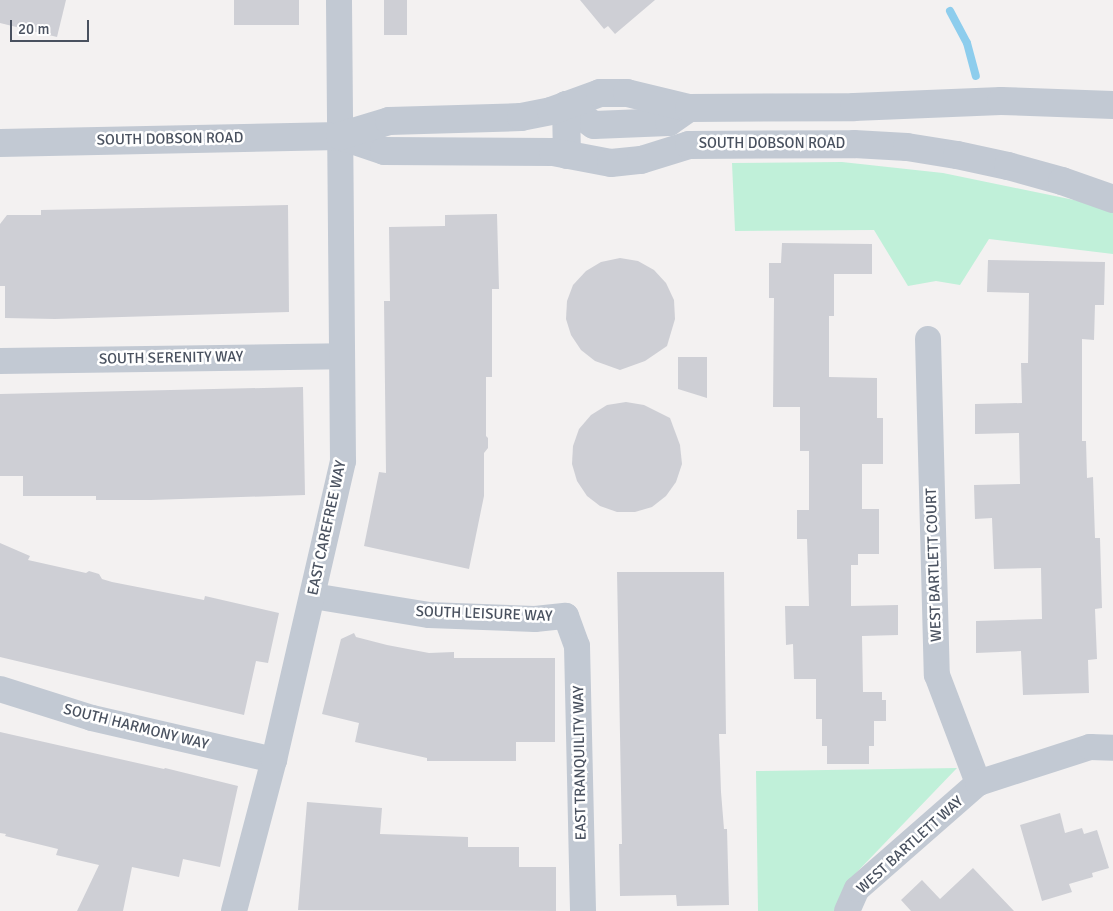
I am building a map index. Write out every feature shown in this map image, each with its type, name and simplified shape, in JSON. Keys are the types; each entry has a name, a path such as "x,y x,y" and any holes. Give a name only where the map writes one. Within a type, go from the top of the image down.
{"street":[{"name":"EAST CAREFREE WAY","path":"234,911 274,760 343,461 339,0"},
{"name":"SOUTH DOBSON ROAD","path":"0,143 340,136 389,121 521,117 551,111 600,93 627,93 689,108 854,107 1001,101 1113,105"},
{"path":"566,105 566,155"},
{"path":"688,145 689,108"},
{"path":"433,119 434,151"},
{"name":"SOUTH DOBSON ROAD","path":"340,136 384,151 552,152 611,163 641,160 688,145 826,144 907,147 1008,166 1062,181 1113,199"},
{"name":"WEST BARTLETT COURT","path":"928,339 937,675 978,783"},
{"name":"SOUTH SERENITY WAY","path":"0,361 341,356"},
{"name":"SOUTH LEISURE WAY","path":"313,596 429,615 535,619 566,616"},
{"name":"EAST TRANQUILITY WAY","path":"566,616 577,646 583,911"},
{"name":"SOUTH HARMONY WAY","path":"0,689 92,718 274,760"},
{"path":"978,783 1090,748 1113,748"},
{"name":"WEST BARTLETT WAY","path":"847,911 857,889 978,783"}],"green space":[{"path":"842,162 943,173 1113,208 1113,254 989,239 960,285 936,281 908,286 874,230 735,231 732,163"},
{"path":"957,768 856,873 834,911 758,911 756,771"}],"building":[{"path":"0,0 66,0 57,37 0,23"},
{"path":"234,0 299,0 299,25 234,25"},
{"path":"384,0 407,0 407,35 384,35"},
{"path":"580,0 655,0 615,34 608,26 604,29"},
{"path":"288,205 289,312 55,319 5,318 5,286 0,286 0,224 7,215 41,215 41,210"},
{"path":"497,214 499,289 492,289 492,377 486,377 486,436 488,438 488,448 484,453 484,496 469,569 364,546 379,472 386,473 384,301 390,301 389,227 445,226 445,215"},
{"path":"782,243 872,244 872,274 834,274 834,316 829,316 829,377 877,378 877,418 883,418 883,464 862,464 862,509 879,509 879,554 858,554 858,565 851,565 851,606 898,605 898,635 862,636 863,692 882,692 882,700 886,700 886,721 874,721 874,746 869,746 869,764 827,764 827,746 822,746 822,719 816,719 816,679 794,679 793,644 786,645 785,606 809,606 807,539 797,539 797,510 809,510 809,451 800,451 800,407 773,407 774,298 769,298 769,263 781,263"},
{"path":"620,258 638,261 654,270 666,283 674,300 675,319 667,346 645,361 620,370 595,361 581,350 571,335 566,319 567,301 573,285 586,271 601,262"},
{"path":"988,260 1105,262 1104,305 1095,305 1094,340 1082,339 1082,441 1086,441 1087,478 1093,477 1095,538 1100,538 1102,608 1095,609 1097,659 1088,660 1089,693 1023,695 1021,651 976,653 976,621 1042,619 1041,568 994,569 992,518 975,519 974,485 1020,484 1019,433 975,434 975,404 1022,403 1021,363 1028,363 1029,293 987,292"},
{"path":"678,357 707,357 707,398 678,389"},
{"path":"303,387 305,495 151,500 96,500 96,496 23,496 23,476 0,476 0,394"},
{"path":"626,402 644,405 670,418 680,445 682,464 676,482 666,496 652,507 635,512 617,512 600,506 587,496 577,481 572,464 573,446 579,429 591,415 607,405"},
{"path":"0,543 30,556 28,560 86,573 89,571 99,574 102,579 112,582 204,600 205,596 279,613 268,663 256,661 244,715 0,657"},
{"path":"617,572 724,572 726,734 719,734 724,829 727,829 729,905 677,906 676,895 620,896 619,844 622,844"},
{"path":"354,633 356,637 429,653 454,652 454,658 555,658 555,742 516,742 516,761 427,761 427,758 355,742 359,723 322,714 341,639"},
{"path":"0,732 238,786 220,867 183,859 179,877 132,867 123,911 77,911 99,865 56,855 58,849 5,836 6,834 0,833"},
{"path":"307,802 382,808 380,834 468,837 468,847 519,847 519,867 556,867 556,911 298,910"},
{"path":"1060,813 1065,833 1082,828 1084,834 1097,830 1109,868 1092,873 1093,877 1069,884 1072,892 1042,901 1020,825"},
{"path":"973,868 1014,911 911,911 901,900 922,880 940,899"}],"waterway":[{"path":"950,11 967,43 976,76"}]}
